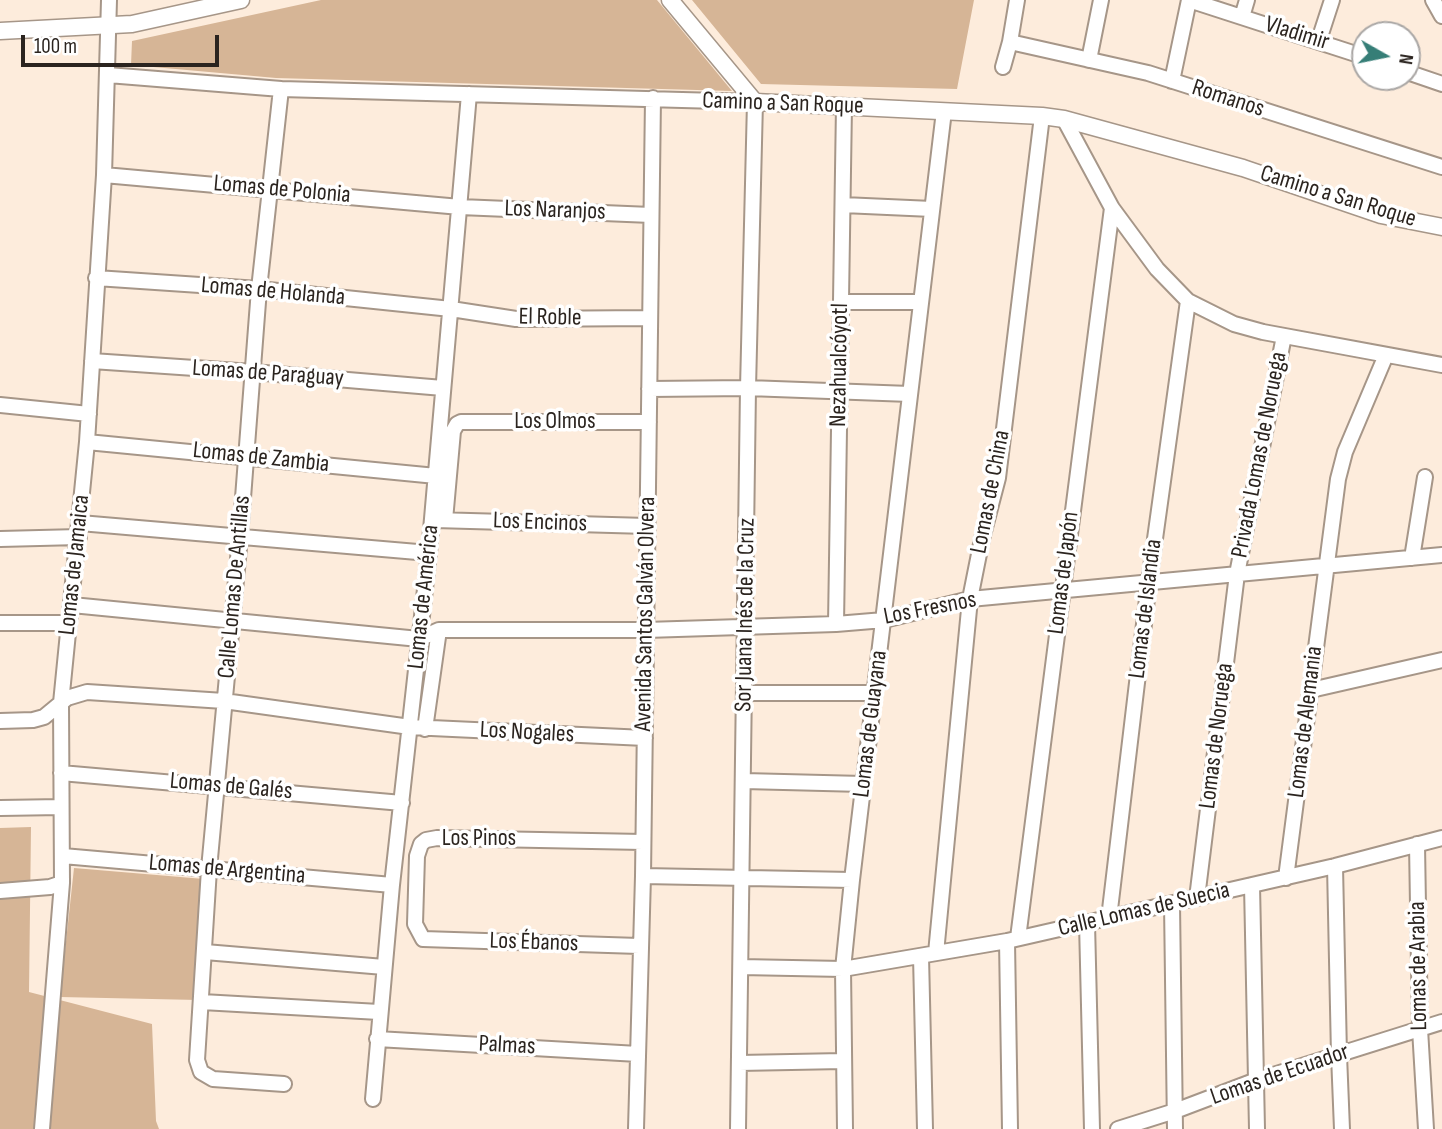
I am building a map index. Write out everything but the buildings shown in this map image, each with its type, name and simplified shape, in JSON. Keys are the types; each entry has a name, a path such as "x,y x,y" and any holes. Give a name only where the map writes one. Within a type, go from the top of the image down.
{"street":[{"name":"Lomas de Jamaica","path":"42,1129 62,883 61,703 89,414 104,175 109,0"},
{"path":"0,31 108,25 165,18 242,0"},
{"path":"670,0 755,102"},
{"path":"1003,67 1017,0"},
{"path":"1089,60 1101,0"},
{"path":"1172,81 1189,0"},
{"name":"Vladimir","path":"1189,0 1351,52"},
{"path":"1242,17 1247,0"},
{"path":"1320,40 1332,0"},
{"path":"1433,0 1442,16"},
{"name":"Romanos","path":"1010,42 1172,81 1441,163"},
{"name":"Camino a San Roque","path":"108,75 281,89 755,102 1042,116 1064,119 1243,168 1381,215 1442,227"},
{"path":"1421,77 1442,84"},
{"name":"Calle Lomas De Antillas","path":"281,89 259,289 240,537 209,869 197,1060 201,1072 213,1079 284,1084"},
{"name":"Lomas de América","path":"373,1100 379,1012 419,639 429,553 438,520 436,476 469,94"},
{"name":"Avenida Santos Galván Olvera","path":"636,1129 643,876 653,99"},
{"name":"Sor Juana Inés de la Cruz","path":"738,1129 747,625 748,388 755,102"},
{"name":"Nezahualcóyotl","path":"836,624 844,106"},
{"name":"Lomas de Guayana","path":"845,1129 843,969 944,111"},
{"name":"Lomas de China","path":"936,953 970,599 998,478 1042,116"},
{"path":"1064,119 1112,208 1157,269 1188,301 1234,324 1284,336 1442,365"},
{"name":"Lomas de Polonia","path":"104,175 460,207"},
{"path":"843,205 932,209"},
{"name":"Los Naranjos","path":"460,207 651,215"},
{"name":"Lomas de Japón","path":"1010,1129 1012,940 1112,208"},
{"name":"Lomas de Holanda","path":"96,278 259,289 451,309"},
{"name":"Lomas de Islandia","path":"1110,918 1149,582 1188,301"},
{"path":"841,302 921,302"},
{"name":"El Roble","path":"451,309 516,319 650,318"},
{"name":"Privada Lomas de Noruega","path":"1237,574 1284,336"},
{"name":"Lomas de Alemania","path":"1286,878 1338,479 1345,452 1386,355"},
{"name":"Lomas de Paraguay","path":"92,361 443,388"},
{"path":"649,389 748,388 910,394"},
{"path":"0,405 89,414"},
{"name":"Los Olmos","path":"438,520 453,431 461,422 649,422"},
{"name":"Lomas de Zambia","path":"87,442 436,476"},
{"path":"1412,558 1425,477"},
{"name":"Los Encinos","path":"438,520 647,526"},
{"path":"0,539 79,530 240,537 429,553"},
{"name":"Los Fresnos","path":"419,639 439,630 646,630 836,624 884,620 970,599 1442,555"},
{"name":"Lomas de Noruega","path":"1197,898 1237,574"},
{"path":"72,605 419,639"},
{"path":"0,623 69,623"},
{"path":"425,729 439,630"},
{"path":"1311,690 1442,660"},
{"name":"Los Nogales","path":"0,721 44,717 76,694 87,692 224,701 425,729 645,738"},
{"path":"745,693 874,693"},
{"name":"Lomas de Galés","path":"61,773 402,803"},
{"path":"744,781 863,784"},
{"path":"0,808 61,807"},
{"name":"Los Pinos","path":"429,940 423,939 415,924 417,856 421,844 426,840 437,838 643,842"},
{"name":"Calle Lomas de Suecia","path":"741,968 843,969 1012,940 1286,878 1442,838"},
{"name":"Lomas de Arabia","path":"1417,844 1420,1029 1426,1129"},
{"name":"Lomas de Argentina","path":"63,856 392,885"},
{"path":"1335,866 1342,1129"},
{"path":"643,876 852,880"},
{"path":"0,891 50,887 62,883"},
{"path":"1252,885 1257,1129"},
{"path":"1172,904 1175,1129"},
{"path":"1087,923 1091,1129"},
{"name":"Los Ébanos","path":"429,940 639,946"},
{"path":"205,952 384,967"},
{"path":"921,956 925,1129"},
{"path":"202,1002 379,1012"},
{"name":"Lomas de Ecuador","path":"1118,1129 1254,1081 1442,1022"},
{"name":"Palmas","path":"377,1038 638,1054"},
{"path":"739,1063 843,1061"}],"shaded area":[{"path":"321,0 657,0 732,91 276,78 131,65 132,41"},
{"path":"692,0 974,0 957,89 761,84"},
{"path":"31,827 29,992 152,1024 156,1121 159,1129 0,1129 0,828"},
{"path":"74,868 204,879 198,1000 60,997"}]}
